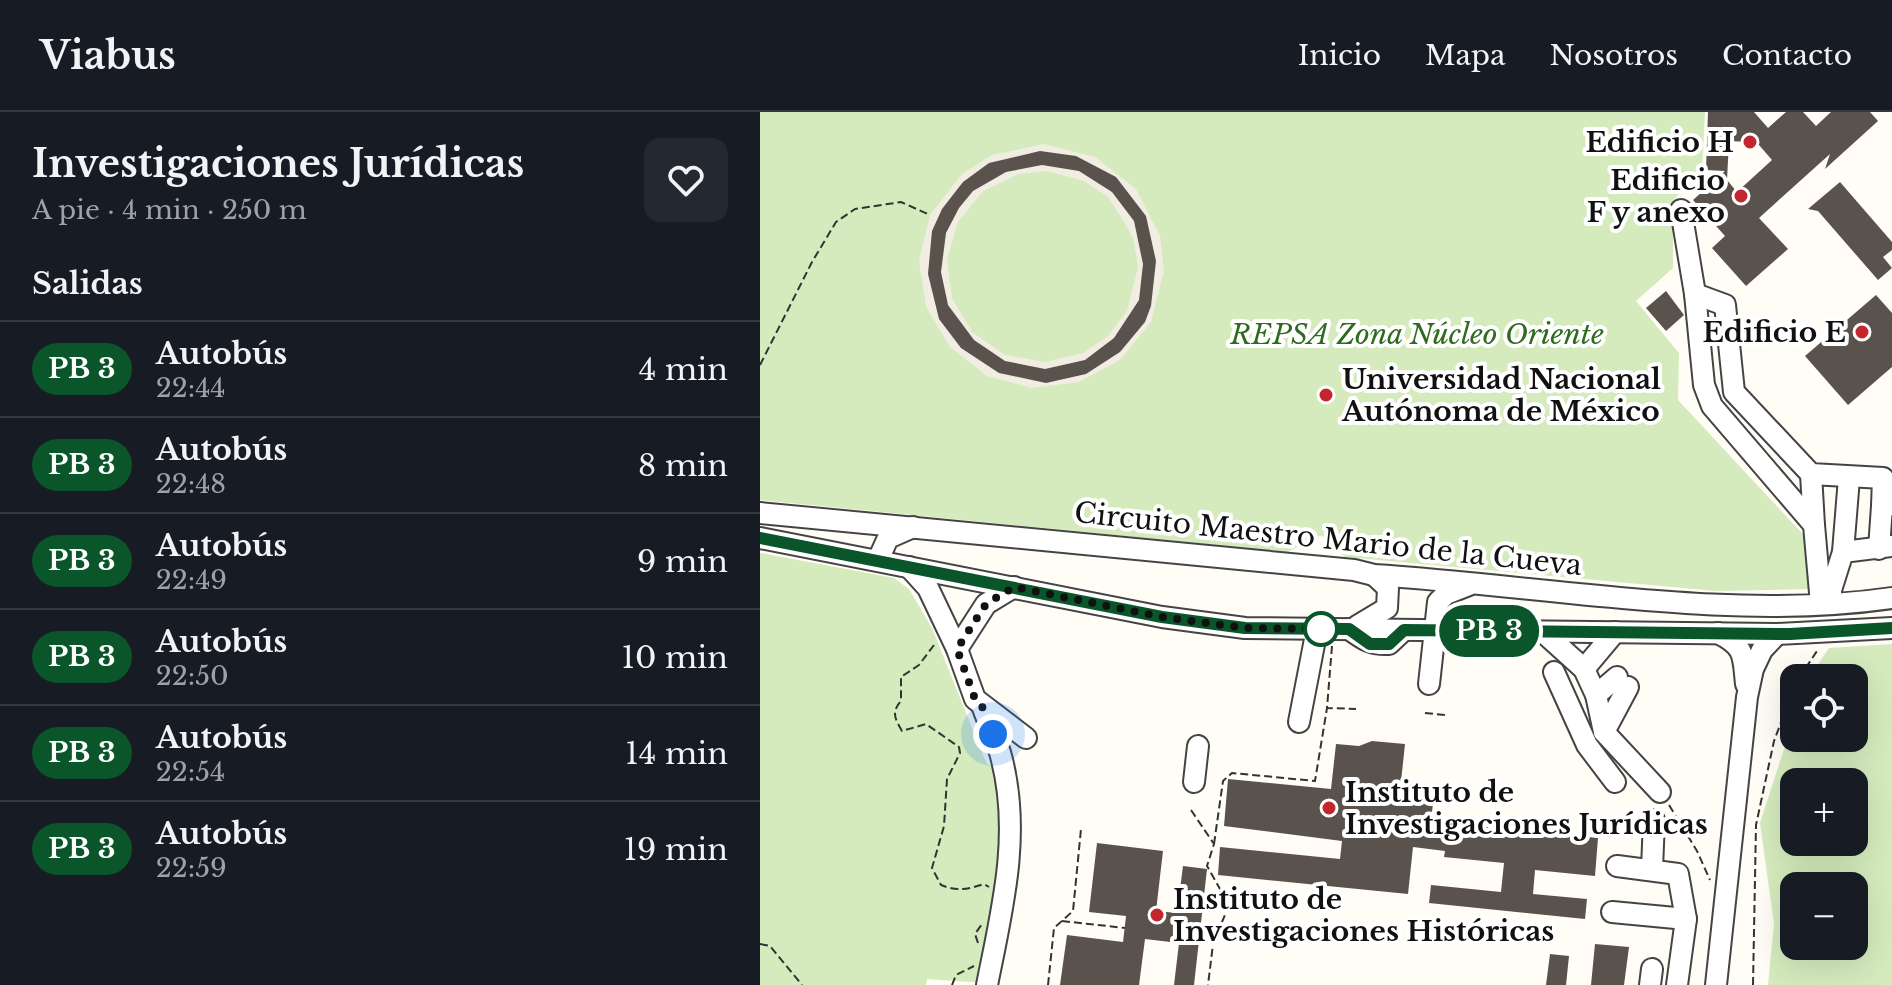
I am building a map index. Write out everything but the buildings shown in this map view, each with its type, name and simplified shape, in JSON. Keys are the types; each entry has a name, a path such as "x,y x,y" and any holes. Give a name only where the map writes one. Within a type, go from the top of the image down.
{"street":[{"path":"1681,210 1695,294 1704,385 1712,406 1814,525"},
{"path":"1695,294 1725,305 1734,392 1811,474 1814,525 1826,604"},
{"path":"1712,406 1734,392"},
{"path":"1811,474 1883,478 1887,506 1886,548 1843,552"},
{"path":"1826,604 1843,552 1849,478"},
{"name":"Circuito Maestro Mario de la Cueva","path":"760,513 1354,570 1374,575 1710,603 1826,604 1892,598"},
{"path":"878,560 888,538 917,526"},
{"path":"760,538 1162,617 1245,628 1777,634 1830,634 1892,628"},
{"path":"909,567 928,588 957,649 975,699 1026,738"},
{"path":"1299,722 1333,629 1387,608 1388,588 1374,575"},
{"path":"1429,684 1438,602 1446,594 1477,583"},
{"path":"957,649 986,604 1014,587"},
{"path":"1543,632 1584,669 1596,695 1604,732 1626,778"},
{"path":"1584,669 1615,632"},
{"path":"1718,633 1736,642 1743,652 1747,697"},
{"path":"1716,985 1747,697 1753,669 1762,650 1777,634"},
{"path":"1554,672 1587,745 1626,778 1660,792"},
{"path":"1596,695 1623,682 1604,732"},
{"path":"983,708 1002,759 1011,815 1010,867 987,985"},
{"path":"1194,782 1198,746"},
{"path":"1652,869 1654,820"},
{"path":"1617,866 1678,874 1686,919 1677,985"},
{"path":"1612,912 1686,919"}],"path":[{"path":"760,365 812,262 836,222 855,209 901,202 930,215"},
{"path":"944,625 925,660 901,677 901,701 895,708 895,717 902,731 926,724 959,747 960,753 945,787 944,826 932,868 935,878 951,889 963,891 984,884 990,888"},
{"path":"1208,985 1213,944 1229,905 1207,866 1214,844 1223,781 1232,773 1315,781 1327,708 1333,629"},
{"path":"1809,664 1830,634"},
{"path":"1327,708 1356,709"},
{"path":"1425,713 1445,715"},
{"path":"1753,985 1757,814 1780,725"},
{"path":"1660,792 1697,851 1713,889"},
{"path":"1191,810 1214,844"},
{"path":"1048,985 1054,928 1073,911 1081,829"},
{"path":"978,945 975,934 988,915"},
{"path":"1062,921 1125,928"},
{"path":"760,944 770,946 802,985"},
{"path":"952,985 956,975 975,966"}],"green space":[{"name":"REPSA Zona Núcleo Oriente","path":"760,112 1705,112 1702,172 1673,200 1673,268 1636,301 1679,353 1678,400 1813,545 1810,589 1716,591 1345,557 1328,543 1328,537 1308,535 1307,542 1288,552 760,500"},
{"path":"760,553 894,578 909,589 932,628 987,764 996,768 1006,812 986,983 927,979 926,985 760,985"},
{"path":"1892,644 1892,985 1768,985 1774,924 1760,823 1783,752 1868,752 1868,664 1818,664 1829,648"}],"shaded area":[{"path":"1044,144 1095,157 1136,189 1160,236 1164,271 1151,322 1120,360 1079,382 1032,388 987,376 950,347 926,307 919,261 930,215 962,174 992,155","holes":["1046,171 1084,181 1109,198 1133,237 1138,267 1127,311 1108,336 1083,353 1046,362 1005,355 972,332 952,298 947,259 958,222 983,191 1019,174"]}],"bus line":[{"path":"760,538 1162,617 1245,628 1349,629 1370,644 1389,644 1404,630 1790,634 1850,633 1892,628"}],"place":[{"name":"Edificio H","path":"1750,142"},
{"name":"Edificio F y anexo","path":"1741,196"},
{"name":"Edificio E","path":"1862,332"},
{"name":"Universidad Nacional Autónoma de México","path":"1326,395"},
{"name":"Instituto de Investigaciones Jurídicas","path":"1329,808"},
{"name":"Instituto de Investigaciones Históricas","path":"1157,915"}],"route":[{"path":"993,734 983,708 975,699 957,649 986,604 1014,587 1162,617 1245,628 1321,629"}]}
